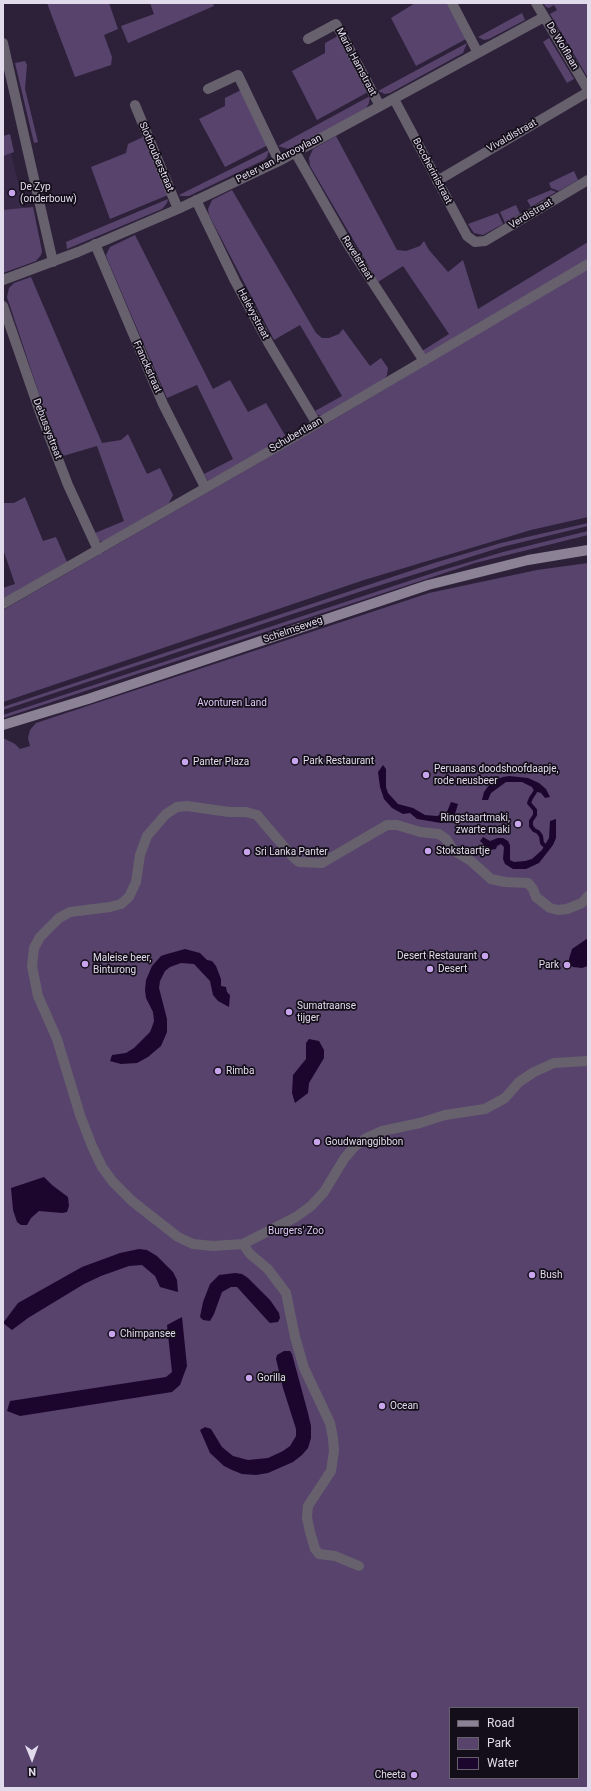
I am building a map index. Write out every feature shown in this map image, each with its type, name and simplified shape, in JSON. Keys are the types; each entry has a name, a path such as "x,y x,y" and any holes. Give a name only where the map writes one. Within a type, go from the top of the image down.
{"main road":[{"name":"Schelmseweg","path":"3,725 88,699 428,585 528,560 588,550"}],"street":[{"path":"452,3 478,54"},
{"name":"De Wolflaan","path":"536,3 588,91"},
{"name":"Peter van Anrooylaan","path":"3,280 53,262 178,209 279,161 544,17"},
{"name":"Maria Hamstraat","path":"308,39 336,24 380,106"},
{"path":"3,44 53,262"},
{"path":"208,89 238,75 279,161"},
{"name":"Vivaldistraat","path":"437,181 588,91"},
{"name":"Boccherinistraat","path":"394,99 467,236 472,241"},
{"name":"Slothouberstraat","path":"135,106 178,209"},
{"name":"Ravelstraat","path":"295,152 347,243 424,361"},
{"name":"Verdistraat","path":"472,241 479,243 485,241 588,180"},
{"name":"Halévystraat","path":"196,200 235,281 261,330 317,424"},
{"name":"Franckstraat","path":"95,244 163,404 205,487"},
{"name":"Schubertlaan","path":"3,604 317,424 588,264"},
{"name":"Debussystraat","path":"3,306 41,415 65,478 98,550"},
{"path":"588,896 582,903 567,909 558,910 550,908 536,897 533,889 528,883 505,882 491,879 471,861 453,850 443,836 420,832 397,825 387,825 322,862 299,862 292,856 257,815 246,812 229,812 187,806 177,807 166,814 147,836 140,855 136,882 129,897 121,904 110,907 70,912 59,918 48,928 34,948 32,966 34,981 41,1006 57,1039 80,1115 102,1167 113,1182 132,1201 178,1237 193,1244 213,1246 243,1244 296,1217 311,1206 324,1192 354,1146 366,1138 382,1132 420,1123 445,1115 485,1109 505,1098 519,1082 541,1069 554,1063 588,1061"},
{"path":"243,1244 250,1254 268,1269 286,1294 295,1337 304,1368 330,1423 334,1451 331,1471 308,1506 307,1518 315,1549 319,1554 335,1556 359,1566"}],"shaded area":[{"name":"De Zyp (onderbouw)","path":"7,137 34,247 3,265 3,138"}],"green space":[{"path":"47,3 109,3 118,29 104,35 112,57 111,65 75,77"},
{"path":"150,3 213,3 214,6 128,43 121,26 154,14"},
{"path":"415,3 447,3 466,39 416,66 391,18"},
{"path":"543,3 588,3 588,78 550,14 557,10 554,5 549,8"},
{"path":"522,13 525,20 489,39 484,40 478,37"},
{"path":"338,36 368,92 317,120 292,71 325,53 325,43"},
{"path":"549,38 574,79 567,83 543,42"},
{"path":"467,43 463,53 390,93 385,94 378,91"},
{"path":"25,61 27,65 25,89 38,142 34,143 15,63"},
{"path":"241,90 268,145 225,167 199,119 225,106 225,98"},
{"path":"370,96 369,103 365,110 319,136 288,149 278,146"},
{"path":"10,134 14,152 3,156 3,136"},
{"path":"336,136 397,250 406,251 420,246 424,241 429,250 448,272 463,260 478,309 588,242 588,261 425,355 422,351 449,334 403,266 378,282 310,166 309,158 313,149"},
{"path":"143,137 168,195 110,219 91,167 126,153 128,144"},
{"path":"269,150 267,157 264,160 189,196 179,195"},
{"path":"574,171 578,180 559,191 551,188 549,183"},
{"path":"232,190 316,333 322,338 329,338 339,334 343,329 370,366 381,358 388,368 387,375 384,380 323,416 318,415 315,411 342,396 300,325 274,340 209,215 208,209 212,200"},
{"path":"551,190 556,192 531,207 527,200"},
{"path":"168,199 167,203 162,209 67,249 66,242"},
{"path":"516,205 520,214 505,223 500,212"},
{"path":"33,207 42,251 41,255 36,261 3,273 3,210"},
{"path":"498,213 503,224 483,235 474,233 468,224"},
{"path":"135,235 213,389 230,380 248,412 266,403 286,437 208,481 204,474 233,459 197,385 167,398 106,255 110,247"},
{"path":"588,268 588,517 531,530 364,580 3,702 3,610 328,423"},
{"path":"31,277 102,443 121,440 128,434 147,474 160,468 173,495 169,503 103,542 99,541 95,533 124,521 97,446 63,456 46,415 7,297 9,288 14,283"},
{"path":"25,497 43,541 56,537 67,562 3,599 3,588 15,584 3,549 3,503 14,503"},
{"path":"588,523 588,526 502,547 368,589 3,710 3,707 434,563 501,543"},
{"path":"588,531 588,535 475,563 3,718 3,715 436,572 503,552"},
{"name":"Burgers' Zoo","path":"588,563 588,1788 3,1788 3,738 15,744 20,749 30,746 28,738 30,730 36,723 429,593 537,570"}],"water":[{"path":"383,765 386,769 386,787 388,793 398,804 413,808 425,815 437,816 447,812 451,802 458,804 455,814 447,822 441,823 417,819 410,813 403,814 392,808 384,799 380,787 378,772"},
{"path":"509,776 528,778 539,783 546,789 550,797 545,798 541,793 534,791 532,787 522,782 506,782 491,793 488,800 482,800 484,792 492,781"},
{"path":"556,819 556,838 553,845 539,863 526,869 513,869 505,864 503,859 504,847 501,844 497,846 496,849 490,850 480,841 483,837 490,841 503,838 508,841 510,845 510,860 514,862 532,859 542,850 549,838 550,821"},
{"path":"588,938 588,966 582,968 573,967 569,964 572,949"},
{"path":"185,949 200,953 207,960 212,961 216,966 221,979 221,986 226,987 227,992 230,995 229,1007 218,1001 213,995 210,981 194,964 181,963 170,967 165,971 160,981 159,988 167,1019 167,1032 161,1046 148,1057 137,1063 121,1064 110,1061 112,1055 126,1053 134,1048 150,1032 154,1021 153,1012 146,998 145,990 146,980 152,966 161,956"},
{"path":"309,1039 319,1041 324,1050 324,1058 309,1083 308,1093 295,1103 292,1093 293,1075 306,1059 306,1043"},
{"path":"44,1177 68,1197 69,1206 67,1212 39,1211 31,1218 27,1225 21,1225 17,1222 13,1210 11,1188"},
{"path":"139,1249 147,1250 157,1256 173,1272 177,1280 178,1292 160,1287 155,1276 142,1265 129,1266 84,1284 28,1318 12,1330 3,1323 18,1303 82,1267 120,1253"},
{"path":"235,1273 242,1274 248,1278 270,1300 279,1313 280,1318 278,1322 270,1323 237,1287 231,1287 222,1292 210,1321 203,1320 200,1317 203,1302 210,1284 219,1275"},
{"path":"182,1317 187,1366 180,1385 172,1392 20,1416 7,1411 10,1401 166,1377 172,1372 167,1325"},
{"path":"284,1351 290,1351 292,1354 308,1413 311,1426 311,1438 308,1448 293,1462 268,1473 256,1475 242,1474 224,1466 210,1453 200,1430 205,1427 211,1429 222,1447 233,1456 248,1460 268,1458 290,1446 296,1436 296,1429 283,1388 276,1359 277,1355"}],"waterway":[{"path":"535,792 529,803 535,810 535,815 531,821 531,826 541,836 542,843 545,846"}],"place":[{"name":"De Zyp (onderbouw)","path":"12,193"},
{"name":"Park Restaurant","path":"295,761"},
{"name":"Panter Plaza","path":"185,762"},
{"name":"Peruaans doodshoofdaapje, rode neusbeer","path":"426,775"},
{"name":"Ringstaartmaki, zwarte maki","path":"518,824"},
{"name":"Stokstaartje","path":"428,851"},
{"name":"Sri Lanka Panter","path":"247,852"},
{"name":"Desert Restaurant","path":"485,956"},
{"name":"Maleise beer, Binturong","path":"85,964"},
{"name":"Park","path":"567,965"},
{"name":"Desert","path":"430,969"},
{"name":"Sumatraanse tijger","path":"289,1012"},
{"name":"Rimba","path":"218,1071"},
{"name":"Goudwanggibbon","path":"317,1142"},
{"name":"Bush","path":"532,1275"},
{"name":"Chimpansee","path":"112,1334"},
{"name":"Gorilla","path":"249,1378"},
{"name":"Ocean","path":"382,1406"},
{"name":"Cheeta","path":"414,1775"}],"park label":[{"name":"Avonturen Land","path":"232,703"}]}
